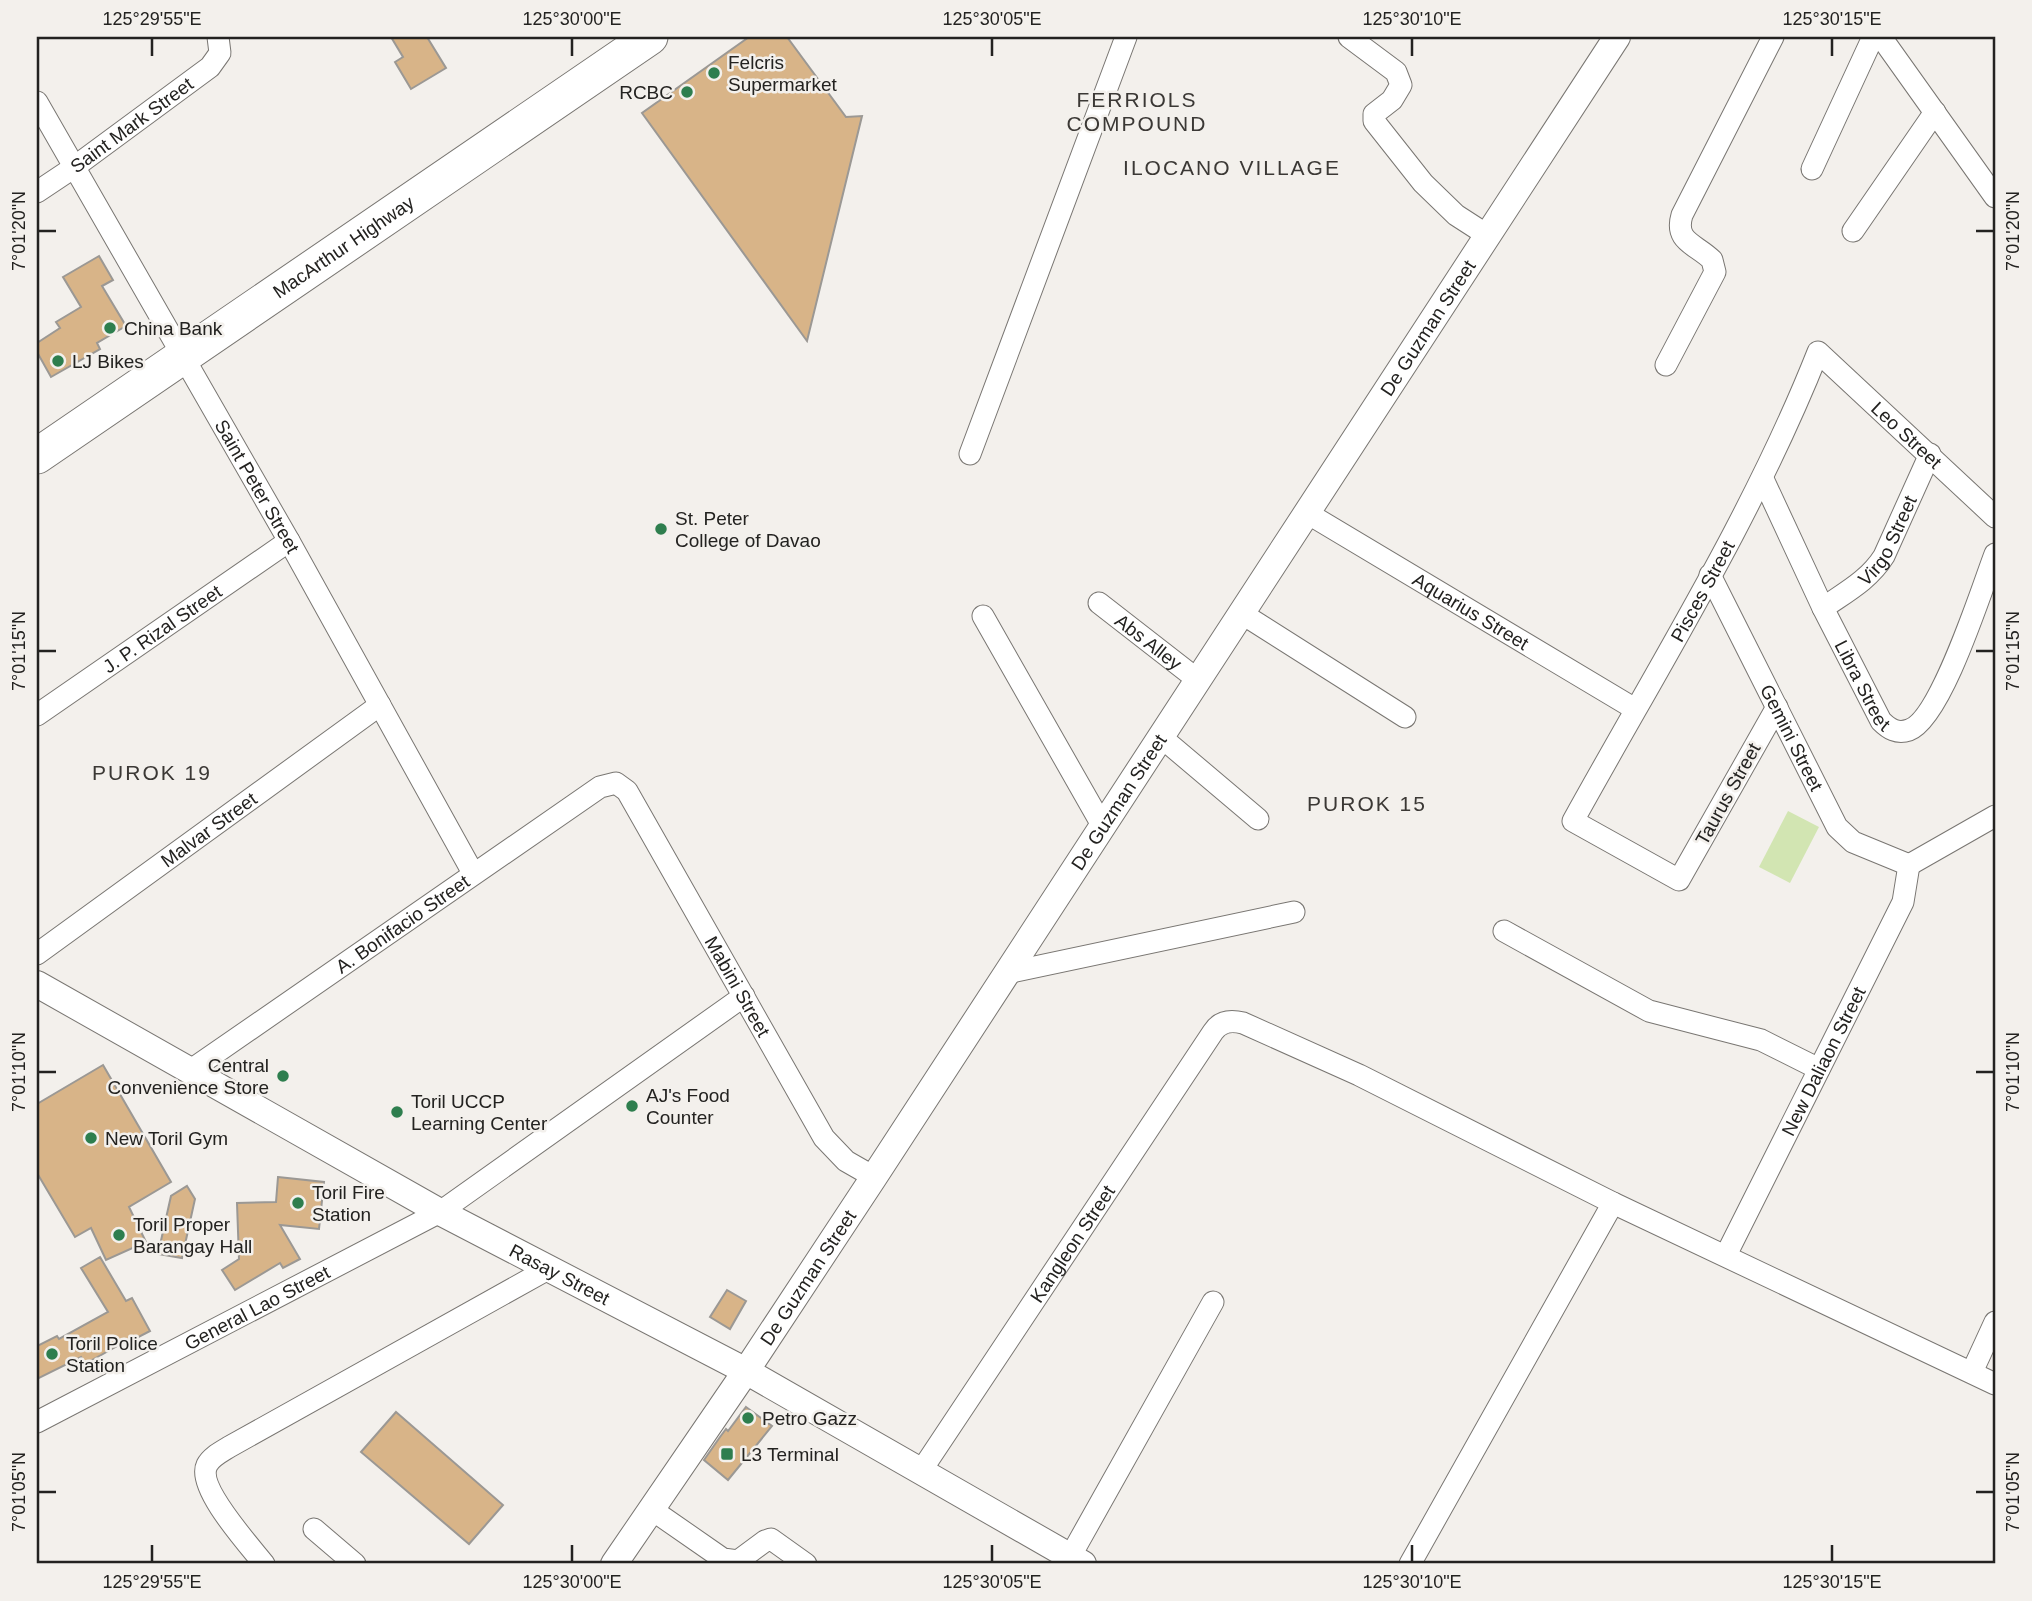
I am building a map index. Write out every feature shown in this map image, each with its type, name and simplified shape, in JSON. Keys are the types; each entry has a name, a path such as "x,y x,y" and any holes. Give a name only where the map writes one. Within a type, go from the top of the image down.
{"highway":[{"name":"MacArthur Highway","path":"37,456 650,37"}],"street":[{"path":"970,454 1126,37"},
{"path":"1349,37 1396,72 1401,86 1392,100 1374,114 1374,121 1423,183 1456,215 1488,235"},
{"name":"De Guzman Street","path":"614,1564 874,1177 1617,37"},
{"path":"1666,365 1715,272 1712,260 1682,236 1682,215 1773,37"},
{"path":"1812,169 1873,37"},
{"path":"1881,37 1995,197"},
{"name":"Saint Mark Street","path":"37,192 74,168 209,67 219,45"},
{"name":"Saint Peter Street","path":"37,102 289,541 473,873"},
{"path":"1853,231 1935,112"},
{"name":"Leo Street","path":"1818,352 1995,517"},
{"name":"Pisces Street","path":"1573,821 1763,479 1818,352"},
{"name":"Virgo Street","path":"1823,608 1876,569 1930,454"},
{"name":"Libra Street","path":"1763,479 1823,608 1881,721 1888,729 1899,732 1910,730 1920,723 1942,688 1995,554"},
{"name":"Aquarius Street","path":"1307,513 1635,709"},
{"name":"J. P. Rizal Street","path":"37,715 289,541"},
{"name":"Gemini Street","path":"1710,575 1837,827 1864,848 1909,865"},
{"name":"Abs Alley","path":"1099,603 1198,680"},
{"path":"1241,613 1405,717"},
{"path":"983,616 1102,825"},
{"name":"Malvar Street","path":"37,954 380,705"},
{"name":"Taurus Street","path":"1573,821 1679,880 1777,708"},
{"path":"1161,737 1258,818"},
{"name":"A. Bonifacio Street","path":"191,1070 600,787 616,783"},
{"name":"Mabini Street","path":"616,783 627,791 824,1138 846,1161 874,1177"},
{"path":"1909,865 1995,816"},
{"name":"New Daliaon Street","path":"1726,1255 1903,902 1909,865"},
{"path":"1007,973 1294,912"},
{"path":"1504,930 1649,1011 1761,1040 1819,1069"},
{"name":"Rasay Street","path":"37,984 440,1212 746,1371 1077,1561"},
{"name":"General Lao Street","path":"37,1422 440,1212 744,996"},
{"name":"Kangleon Street","path":"921,1471 1216,1027 1228,1021 1243,1023 1359,1075 1613,1203"},
{"path":"1410,1564 1613,1203 1995,1384"},
{"path":"264,1564 212,1495 205,1476 206,1466 210,1461 229,1447 548,1269"},
{"path":"1077,1561 1213,1302"},
{"path":"1972,1373 1995,1322"},
{"path":"651,1509 730,1562 738,1561 771,1539 806,1564"},
{"path":"314,1529 355,1564"}],"green space":[{"path":"1788,811 1819,827 1790,883 1759,867"}],"building":[{"path":"391,37 427,37 446,68 411,89 395,62 403,57"},
{"path":"749,37 787,37 846,117 862,116 807,341 642,113"},
{"path":"99,256 113,280 102,286 126,326 97,343 100,349 51,377 37,352 37,343 60,328 56,322 81,307 63,277"},
{"name":"New Toril Gym","path":"103,1065 171,1182 129,1207 146,1242 106,1260 91,1228 75,1237 37,1173 37,1104"},
{"path":"278,1177 324,1182 319,1229 280,1225 300,1259 283,1268 280,1263 235,1290 222,1270 239,1259 237,1203 276,1202"},
{"path":"187,1186 195,1199 182,1258 158,1254 171,1196"},
{"path":"100,1257 126,1301 132,1298 150,1331 85,1364 81,1357 37,1379 37,1346 57,1336 59,1339 108,1312 81,1268"},
{"path":"727,1290 746,1301 730,1329 710,1317"},
{"path":"746,1407 772,1426 728,1480 704,1460"},
{"path":"396,1412 503,1505 469,1544 361,1452"}],"place":[{"name":"Felcris Supermarket","path":"714,73"},
{"name":"RCBC","path":"687,92"},
{"name":"China Bank","path":"110,328"},
{"name":"LJ Bikes","path":"58,361"},
{"name":"St. Peter College of Davao","path":"661,529"},
{"name":"Central Convenience Store","path":"283,1076"},
{"name":"AJ's Food Counter","path":"632,1106"},
{"name":"Toril UCCP Learning Center","path":"397,1112"},
{"name":"New Toril Gym","path":"91,1138"},
{"name":"Toril Fire Station","path":"298,1203"},
{"name":"Toril Proper Barangay Hall","path":"119,1235"},
{"name":"Toril Police Station","path":"52,1354"},
{"name":"Petro Gazz","path":"748,1418"},
{"name":"L3 Terminal","path":"727,1454"}],"district":[{"name":"FERRIOLS COMPOUND","path":"1137,111"},
{"name":"ILOCANO VILLAGE","path":"1232,167"},
{"name":"PUROK 19","path":"152,772"},
{"name":"PUROK 15","path":"1367,803"}]}
